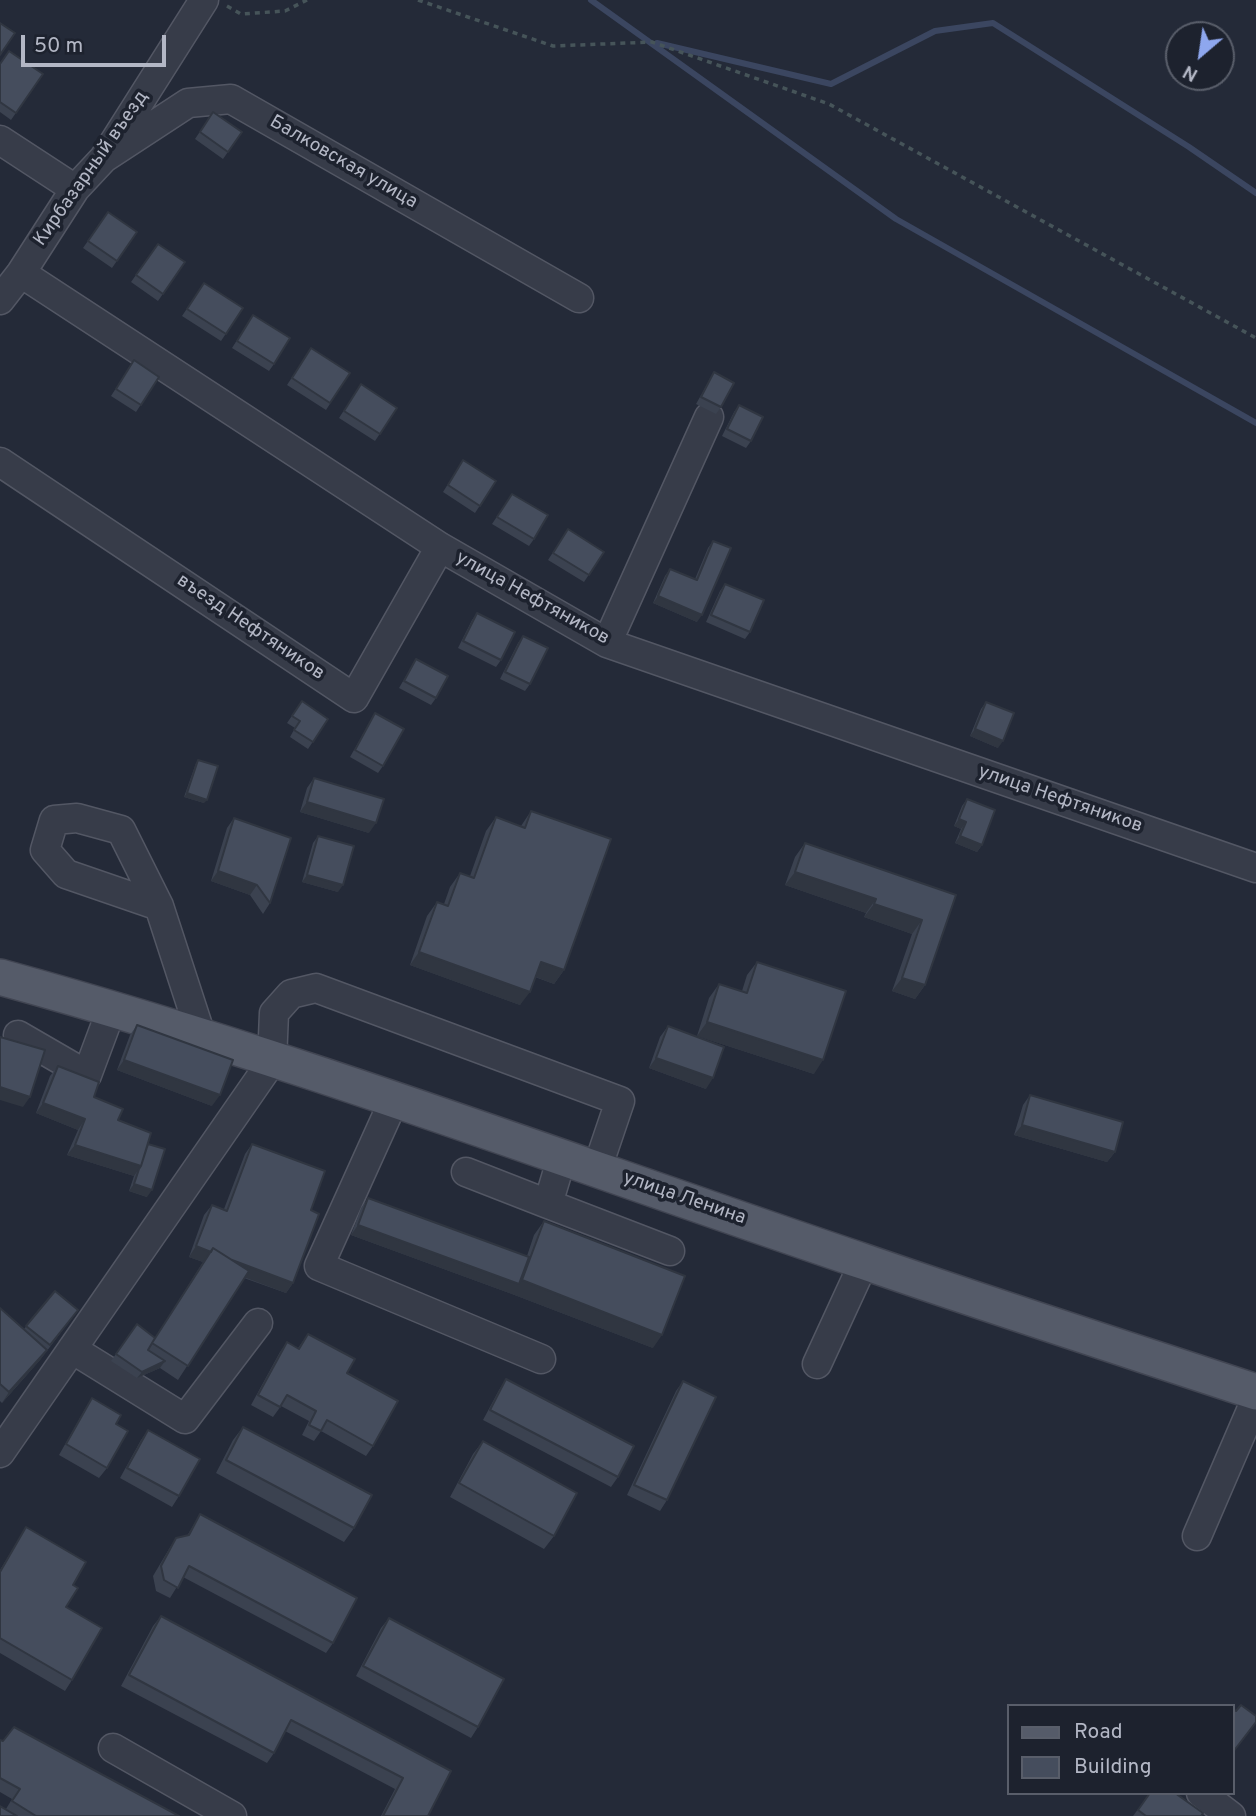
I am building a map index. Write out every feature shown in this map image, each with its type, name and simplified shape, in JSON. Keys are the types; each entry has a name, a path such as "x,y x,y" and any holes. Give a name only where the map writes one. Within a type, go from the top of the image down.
{"main road":[{"name":"улица Ленина","path":"0,964 112,1008"},
{"name":"улица Ленина","path":"0,977 201,1035 864,1262 1256,1392"}],"street":[{"name":"Кирбазарный въезд","path":"0,300 21,273 75,189 104,158 204,0"},
{"name":"Балковская улица","path":"104,158 188,103 231,99 579,298"},
{"path":"0,140 75,189"},
{"name":"улица Нефтяников","path":"21,273 440,547 607,643 1256,868"},
{"path":"607,643 709,417"},
{"name":"въезд Нефтяников","path":"0,462 354,698 440,547"},
{"path":"159,906 201,1035"},
{"path":"0,1453 10,1416 72,1349 272,1061 274,1013 291,994 316,988 620,1101 597,1169"},
{"path":"18,1035 87,1075 112,1008"},
{"path":"394,1100 318,1266 541,1359"},
{"path":"548,1204 562,1157"},
{"path":"466,1172 670,1251"},
{"path":"817,1364 864,1262"},
{"path":"72,1349 185,1419 258,1323"},
{"path":"1197,1536 1256,1399"},
{"path":"113,1748 232,1816"},
{"path":"1204,1795 1231,1816"}],"path":[{"path":"219,0 241,15 285,11 307,0"},
{"path":"418,0 552,46 652,42 829,104 1256,338"}],"building":[{"path":"0,23 15,33 0,55"},
{"path":"9,51 43,74 16,113 0,102 0,64"},
{"path":"213,112 242,132 228,152 200,132"},
{"path":"108,212 137,232 117,261 88,241"},
{"path":"158,244 185,262 163,294 136,275"},
{"path":"204,283 243,308 226,334 187,309"},
{"path":"253,315 290,338 274,364 237,341"},
{"path":"311,348 350,373 330,403 292,378"},
{"path":"134,360 159,377 141,405 116,389"},
{"path":"714,372 734,383 721,407 701,397"},
{"path":"361,384 397,408 380,434 344,411"},
{"path":"739,405 763,417 751,441 727,429"},
{"path":"463,460 496,481 480,506 448,485"},
{"path":"512,494 548,515 534,539 497,517"},
{"path":"568,529 604,552 589,575 553,553"},
{"path":"713,541 731,548 702,615 658,596 670,569 697,580"},
{"path":"725,584 764,600 750,632 711,615"},
{"path":"477,613 515,632 501,660 463,641"},
{"path":"523,636 548,648 530,684 505,672"},
{"path":"416,659 448,676 436,698 404,681"},
{"path":"302,701 328,719 313,742 294,730 300,721 292,716"},
{"path":"986,702 1014,713 1003,741 975,729"},
{"path":"375,713 404,729 383,766 355,750"},
{"path":"198,760 218,766 207,800 187,793"},
{"path":"314,778 384,799 376,823 307,802"},
{"path":"967,799 995,810 982,845 960,836 966,822 959,819"},
{"path":"531,811 611,839 564,970 541,962 530,992 419,952 437,902 448,906 460,873 474,878 496,817 525,828"},
{"path":"234,818 291,838 270,903 257,885 218,871"},
{"path":"318,836 354,846 343,885 307,875"},
{"path":"805,843 956,895 925,985 902,978 922,920 874,904 876,899 795,872"},
{"path":"757,962 846,991 823,1060 707,1022 719,984 747,993"},
{"path":"137,1025 233,1060 220,1095 124,1060"},
{"path":"668,1026 724,1047 713,1078 656,1058"},
{"path":"0,1037 45,1050 30,1097 0,1087"},
{"path":"58,1066 99,1082 94,1097 123,1109 118,1120 151,1133 141,1166 75,1145 85,1119 43,1103"},
{"path":"1030,1095 1123,1122 1115,1152 1022,1125"},
{"path":"148,1144 165,1149 152,1190 134,1184"},
{"path":"252,1144 325,1171 311,1210 319,1214 293,1283 232,1260 213,1248 211,1252 196,1246 212,1205 227,1211"},
{"path":"368,1198 529,1257 519,1284 358,1225"},
{"path":"544,1221 685,1276 662,1335 522,1280"},
{"path":"213,1248 249,1271 188,1366 152,1343"},
{"path":"55,1291 78,1310 50,1345 26,1326"},
{"path":"0,1308 47,1350 9,1392 0,1384"},
{"path":"137,1324 155,1338 148,1350 165,1361 142,1372 116,1354"},
{"path":"308,1334 355,1359 347,1373 398,1401 373,1446 327,1420 321,1431 309,1425 316,1411 287,1395 280,1407 258,1395 287,1342 299,1349"},
{"path":"506,1379 634,1446 618,1477 490,1410"},
{"path":"683,1381 716,1397 667,1500 634,1485"},
{"path":"92,1398 121,1415 116,1424 128,1431 107,1468 66,1444"},
{"path":"243,1427 372,1495 354,1528 226,1460"},
{"path":"148,1430 200,1459 179,1496 127,1468"},
{"path":"483,1441 577,1493 554,1536 459,1483"},
{"path":"200,1514 357,1598 333,1643 189,1566 178,1588 164,1580 161,1566 176,1538 189,1535"},
{"path":"26,1527 86,1562 73,1585 78,1588 66,1607 102,1628 72,1680 0,1638 0,1572"},
{"path":"161,1616 451,1771 428,1816 383,1816 403,1778 291,1720 274,1753 129,1675"},
{"path":"389,1618 504,1679 478,1727 363,1666"},
{"path":"1241,1705 1256,1716 1256,1722 1235,1749 1235,1710"},
{"path":"14,1727 179,1816 36,1816 12,1801 20,1789 0,1778 0,1740 3,1741"},
{"path":"1149,1795 1178,1795 1203,1813 1201,1816 1146,1816 1138,1810"},
{"path":"0,1806 17,1816 0,1816"}],"waterway":[{"path":"591,0 896,219 1256,423"},
{"path":"657,43 831,84 935,31 993,23 1189,147 1256,193"}]}
